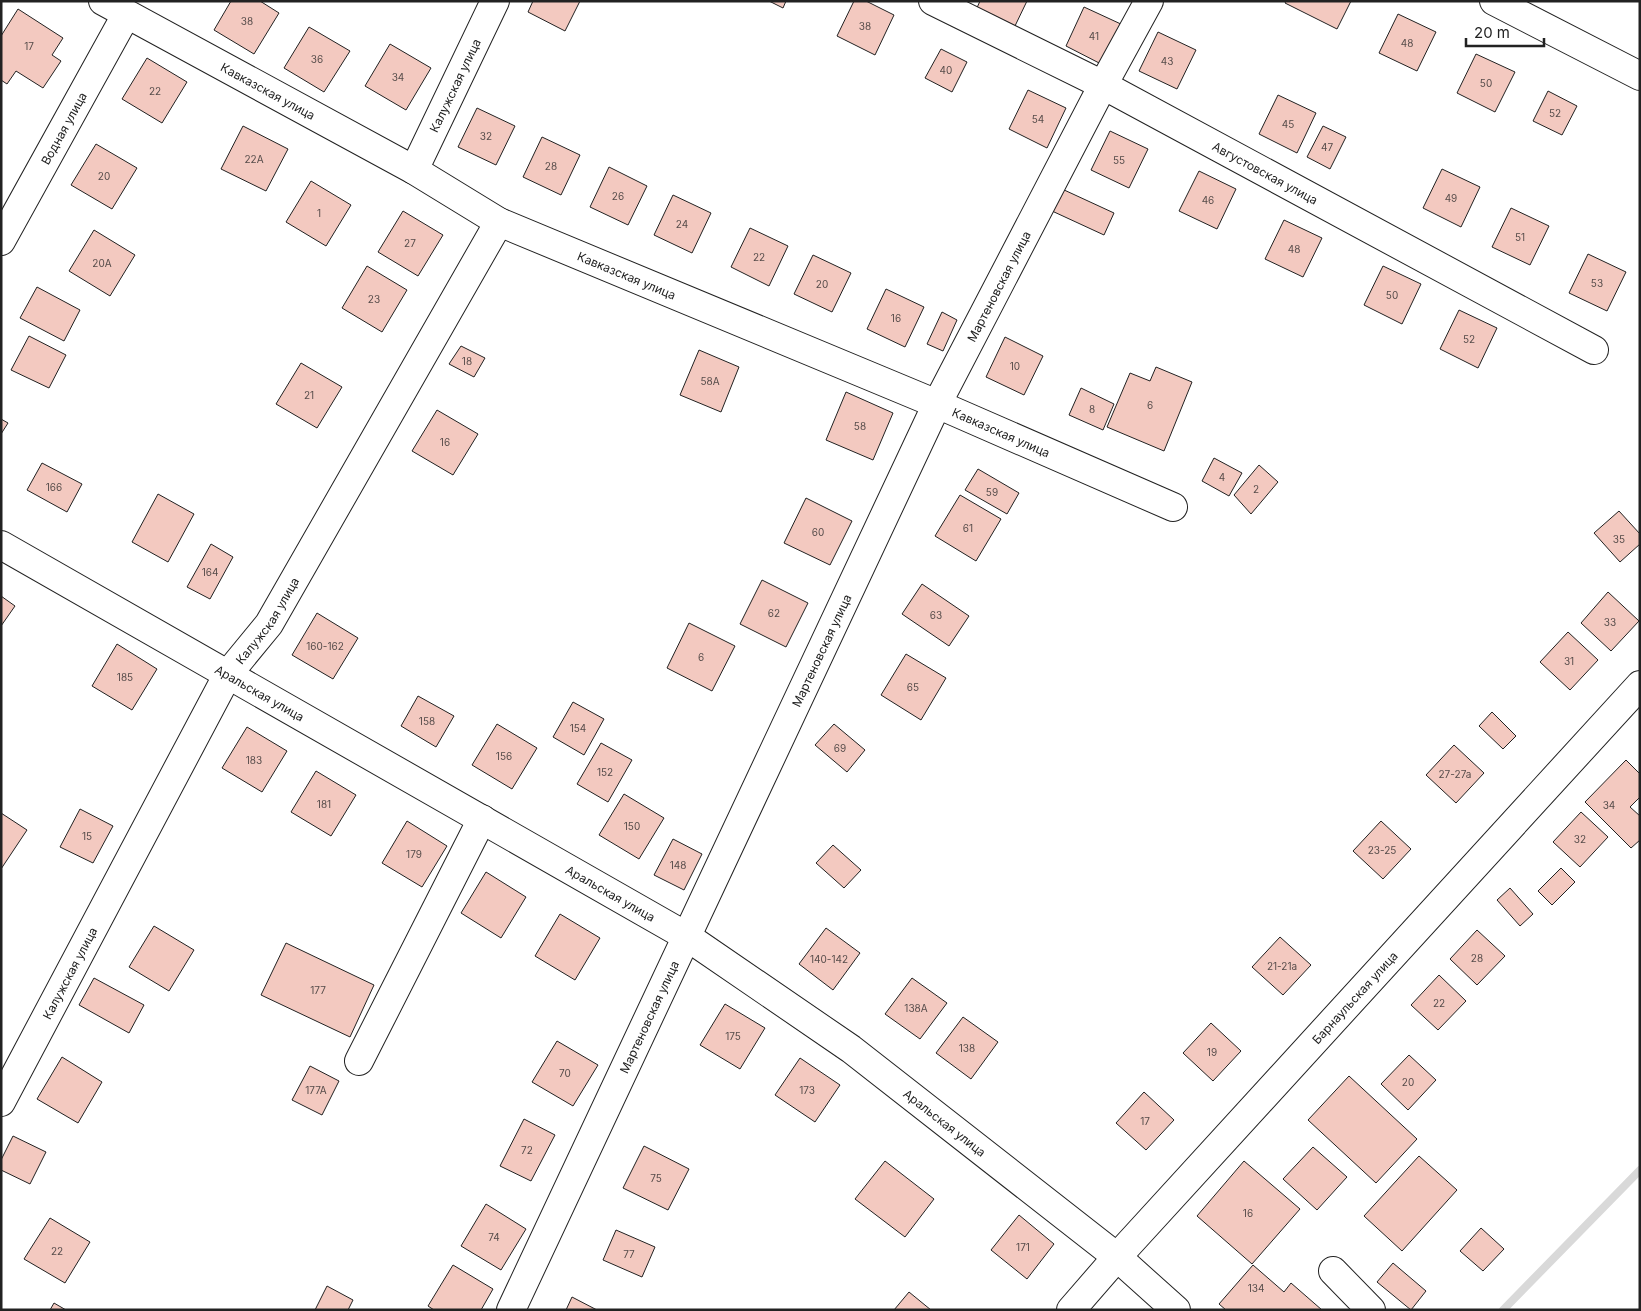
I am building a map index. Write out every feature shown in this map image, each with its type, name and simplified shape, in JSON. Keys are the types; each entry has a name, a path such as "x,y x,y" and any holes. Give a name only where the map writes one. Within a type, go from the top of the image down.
{"street":[{"name":"Кавказская улица","path":"103,1 126,16 414,170 499,222 937,404 1173,507"},
{"name":"Калужская улица","path":"414,170 495,1"},
{"name":"Августовская улица","path":"934,1 1103,85 1594,350"},
{"name":"Мартеновская улица","path":"511,1310 937,404 1148,1"},
{"path":"1494,1 1640,76"},
{"name":"Водная улица","path":"1,241 126,16"},
{"name":"Калужская улица","path":"1,1102 228,674 269,624 499,222"},
{"name":"Аральская улица","path":"1,545 686,936 851,1049 1117,1257 1176,1310"},
{"name":"Барнаульская улица","path":"1071,1310 1117,1257 1640,686"},
{"path":"359,1061 482,819"},
{"path":"1333,1271 1371,1310"}],"building":[{"path":"231,1 260,1 279,13 254,54 214,30"},
{"path":"533,1 580,1 565,31 528,12"},
{"path":"769,1 786,1 783,8"},
{"path":"854,1 866,1 894,15 875,55 837,36"},
{"path":"980,1 1027,1 1014,28 976,10"},
{"path":"1286,1 1351,1 1337,29 1285,3"},
{"path":"1084,7 1123,25 1103,65 1066,46"},
{"path":"18,9 63,38 52,55 61,61 43,88 16,71 7,84 1,80 1,36"},
{"path":"1398,14 1436,32 1417,71 1379,53"},
{"path":"309,27 350,51 324,92 284,68"},
{"path":"1158,32 1196,50 1177,89 1139,71"},
{"path":"390,44 431,68 406,110 365,86"},
{"path":"941,49 967,62 952,92 925,78"},
{"path":"1476,54 1515,72 1495,112 1457,93"},
{"path":"147,58 187,82 162,123 122,99"},
{"path":"1028,90 1066,108 1047,148 1009,129"},
{"path":"1548,91 1577,106 1562,135 1533,121"},
{"path":"1278,95 1316,113 1297,153 1259,134"},
{"path":"477,108 515,126 496,165 458,147"},
{"path":"243,126 288,149 266,191 221,169"},
{"path":"1323,126 1346,137 1330,169 1307,157"},
{"path":"1110,131 1148,149 1129,188 1091,170"},
{"path":"542,137 580,155 561,195 523,177"},
{"path":"96,144 137,168 112,209 71,185"},
{"path":"609,167 647,186 628,225 590,207"},
{"path":"1442,169 1480,187 1461,227 1423,208"},
{"path":"1199,171 1236,189 1217,229 1179,211"},
{"path":"311,181 351,205 326,246 286,222"},
{"path":"1062,189 1114,213 1104,235 1052,211"},
{"path":"673,195 711,213 692,253 654,235"},
{"path":"1511,208 1549,226 1530,265 1492,247"},
{"path":"403,211 443,235 418,276 378,252"},
{"path":"1284,220 1322,238 1303,277 1265,259"},
{"path":"750,228 788,246 769,286 731,267"},
{"path":"94,230 135,255 110,296 69,271"},
{"path":"1588,254 1626,272 1607,311 1569,293"},
{"path":"813,255 851,273 832,312 794,294"},
{"path":"367,266 407,290 382,332 342,308"},
{"path":"1383,266 1421,284 1402,324 1364,305"},
{"path":"37,287 80,310 64,341 20,318"},
{"path":"886,289 924,307 905,347 867,329"},
{"path":"1459,310 1497,328 1478,368 1440,349"},
{"path":"942,312 957,320 943,351 927,344"},
{"path":"29,336 66,355 49,388 11,370"},
{"path":"1005,337 1043,356 1024,395 986,377"},
{"path":"461,346 485,358 474,377 449,364"},
{"path":"699,350 739,367 721,412 680,395"},
{"path":"301,363 342,387 317,428 276,404"},
{"path":"1156,367 1192,382 1164,451 1107,427 1130,373 1150,381"},
{"path":"1081,388 1114,404 1103,430 1069,415"},
{"path":"846,392 893,413 873,460 826,440"},
{"path":"437,410 478,434 453,475 412,451"},
{"path":"1,419 8,423 1,434"},
{"path":"1214,458 1242,473 1229,496 1202,481"},
{"path":"42,463 82,484 67,512 27,490"},
{"path":"1259,465 1278,482 1251,514 1234,495"},
{"path":"978,469 1019,493 1007,514 965,490"},
{"path":"158,494 194,514 168,562 132,542"},
{"path":"960,495 1001,519 976,561 935,536"},
{"path":"806,498 852,521 830,565 784,543"},
{"path":"1619,511 1640,534 1640,544 1620,562 1594,533"},
{"path":"211,544 233,557 210,599 187,587"},
{"path":"762,580 808,603 786,647 740,624"},
{"path":"922,584 969,616 949,646 902,614"},
{"path":"1608,592 1639,621 1611,651 1581,623"},
{"path":"1,596 15,606 1,626"},
{"path":"317,613 358,638 333,679 292,655"},
{"path":"689,623 735,646 712,691 667,668"},
{"path":"1568,632 1598,660 1570,690 1540,662"},
{"path":"117,644 157,669 132,710 92,686"},
{"path":"906,654 946,678 921,720 881,695"},
{"path":"418,696 454,716 436,747 401,726"},
{"path":"573,702 604,719 584,755 553,737"},
{"path":"1492,712 1516,736 1503,749 1479,726"},
{"path":"497,724 537,748 512,789 472,765"},
{"path":"834,724 865,750 847,772 815,745"},
{"path":"247,727 287,751 262,792 222,768"},
{"path":"601,743 632,760 608,802 577,784"},
{"path":"1454,745 1484,773 1456,803 1426,775"},
{"path":"1626,760 1640,774 1640,797 1630,807 1640,816 1640,840 1631,848 1585,802"},
{"path":"316,771 356,795 331,836 291,812"},
{"path":"624,794 664,818 639,859 599,835"},
{"path":"80,809 113,826 93,863 60,847"},
{"path":"1581,812 1608,837 1580,867 1553,842"},
{"path":"1,813 27,830 1,869"},
{"path":"407,821 447,846 422,887 382,863"},
{"path":"1381,821 1411,849 1383,879 1353,851"},
{"path":"673,839 702,854 684,890 654,875"},
{"path":"833,845 861,870 844,888 816,863"},
{"path":"1561,868 1575,882 1552,905 1538,891"},
{"path":"486,872 526,897 501,938 461,913"},
{"path":"1510,888 1533,914 1520,926 1497,900"},
{"path":"560,914 600,938 575,980 535,956"},
{"path":"154,926 194,950 169,991 129,967"},
{"path":"826,928 860,953 833,990 799,964"},
{"path":"1477,930 1505,956 1477,985 1450,959"},
{"path":"1280,937 1311,965 1283,995 1252,967"},
{"path":"286,943 374,985 350,1037 261,995"},
{"path":"1439,975 1466,1001 1438,1030 1411,1005"},
{"path":"94,978 144,1005 129,1033 79,1005"},
{"path":"912,978 947,1003 920,1039 885,1014"},
{"path":"725,1004 765,1028 740,1069 700,1045"},
{"path":"963,1017 998,1042 971,1079 936,1053"},
{"path":"1211,1023 1241,1051 1213,1081 1183,1053"},
{"path":"557,1041 598,1065 573,1106 532,1082"},
{"path":"1409,1055 1436,1080 1408,1110 1381,1084"},
{"path":"62,1057 102,1082 78,1123 37,1099"},
{"path":"800,1058 840,1085 815,1122 775,1095"},
{"path":"310,1066 339,1081 322,1115 292,1100"},
{"path":"1349,1076 1417,1139 1376,1183 1308,1120"},
{"path":"1144,1092 1174,1120 1146,1150 1116,1123"},
{"path":"524,1119 555,1135 531,1181 500,1166"},
{"path":"13,1136 46,1152 30,1184 1,1170 1,1160"},
{"path":"644,1146 689,1169 668,1210 623,1188"},
{"path":"1313,1147 1347,1177 1317,1210 1283,1179"},
{"path":"1419,1156 1457,1190 1402,1251 1364,1216"},
{"path":"885,1161 934,1199 905,1237 855,1199"},
{"path":"1244,1161 1300,1209 1252,1264 1197,1216"},
{"path":"486,1204 526,1229 501,1270 461,1246"},
{"path":"1019,1215 1054,1244 1027,1279 991,1250"},
{"path":"50,1218 90,1242 65,1283 24,1259"},
{"path":"1481,1228 1504,1249 1483,1271 1460,1251"},
{"path":"616,1230 655,1247 642,1277 603,1260"},
{"path":"1393,1263 1426,1291 1411,1310 1377,1282"},
{"path":"453,1265 493,1289 481,1310 434,1310 428,1306"},
{"path":"1253,1265 1284,1292 1291,1283 1322,1310 1226,1310 1219,1304"},
{"path":"327,1286 353,1300 348,1310 315,1310"},
{"path":"909,1292 931,1310 894,1310"},
{"path":"572,1297 597,1310 566,1310"},
{"path":"54,1303 66,1310 50,1310"}],"waterway":[{"path":"1503,1310 1640,1170"}]}
